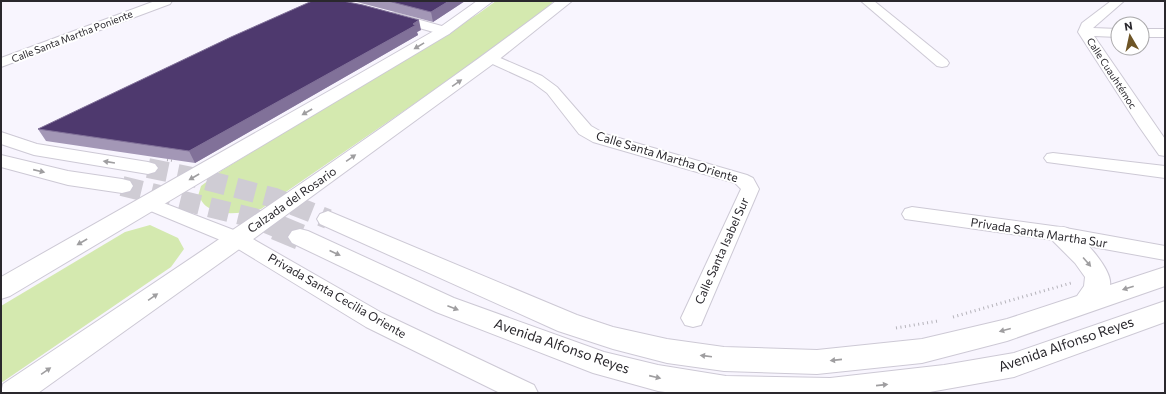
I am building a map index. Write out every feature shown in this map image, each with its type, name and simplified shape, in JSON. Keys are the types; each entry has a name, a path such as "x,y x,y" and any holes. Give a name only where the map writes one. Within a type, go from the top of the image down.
{"main road":[{"path":"2,287 365,78 444,31 486,1"},
{"name":"Calzada del Rosario","path":"14,393 237,239 492,58 565,1"},
{"path":"1,138 34,149 148,168"},
{"path":"1,161 68,178 122,186"},
{"name":"Avenida Alfonso Reyes","path":"328,219 568,323 613,338 667,351 724,359 817,362 922,351 1007,330 1081,292 1165,276"},
{"path":"1060,234 1085,259 1098,275 1098,282 1081,292"},
{"name":"Avenida Alfonso Reyes","path":"300,237 445,305 603,364 658,378 726,389 830,391 944,378 1014,365 1165,311"}],"street":[{"name":"Calle Santa Martha Poniente","path":"1,63 166,1"},
{"path":"867,1 942,64"},
{"name":"Calle Cuauhtémoc","path":"1118,1 1087,26 1085,32 1146,125 1165,151"},
{"path":"381,13 444,31"},
{"path":"1085,32 1110,33"},
{"path":"1150,33 1165,33"},
{"name":"Calle Santa Martha Oriente","path":"492,58 537,79 552,90 585,130 599,138 741,179 749,185"},
{"path":"1146,125 1165,125"},
{"path":"1052,158 1165,172"},
{"name":"Calle Santa Isabel Sur","path":"693,318 750,189 749,185"},
{"name":"Privada Santa Cecilia Oriente","path":"148,203 237,239 374,320 525,393"},
{"name":"Privada Santa Martha Sur","path":"912,214 1060,234 1165,253"}],"path":[{"path":"951,318 1081,292"},
{"path":"889,329 943,320"}],"green space":[{"path":"496,1 554,1 526,27 261,209 233,213 219,212 206,206 198,196 201,186 221,171 478,14"},
{"path":"150,225 178,238 184,249 171,267 1,383 1,306 125,232"}],"building":[{"path":"312,1 343,1 419,20 413,24 416,25 189,151 38,129 231,37"},
{"path":"388,1 449,1 431,12"}],"tunnel":[{"path":"148,168 202,179 275,198 328,219"},
{"path":"122,186 254,218 278,228"},
{"path":"276,227 300,237"}]}
